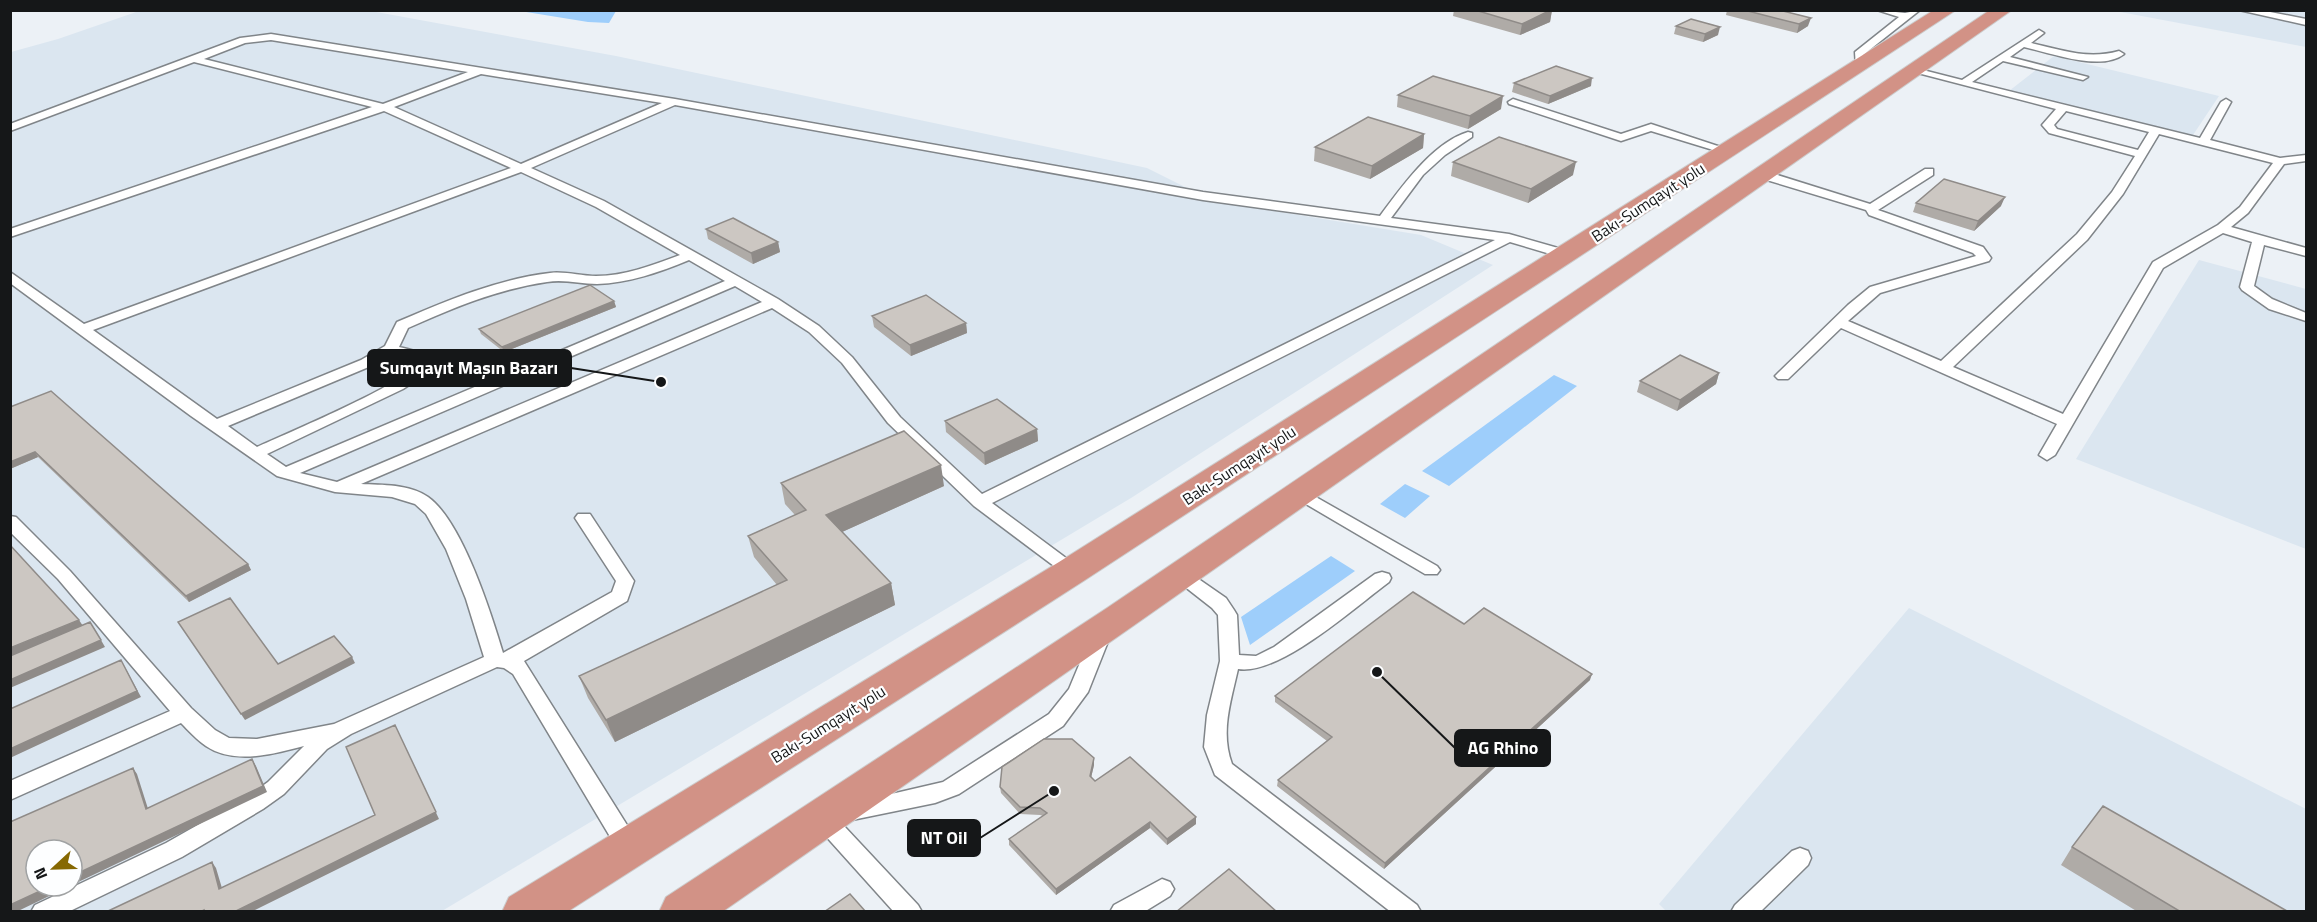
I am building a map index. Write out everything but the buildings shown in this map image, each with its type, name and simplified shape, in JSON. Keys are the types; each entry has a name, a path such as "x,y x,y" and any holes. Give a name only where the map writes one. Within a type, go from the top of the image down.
{"highway":[{"name":"Bakı-Sumqayıt yolu","path":"526,912 1072,571 1947,10"},
{"path":"683,912 822,816 1104,628 2003,10"}],"lane":[{"path":"1881,10 1912,13"},
{"path":"2243,10 2307,22"},
{"path":"1860,66 1858,54 1912,13"},
{"path":"1964,83 2039,33"},
{"path":"10,128 243,40 262,36 675,102 1203,196 1509,238 1568,255"},
{"path":"2024,44 2092,59 2105,59 2119,54"},
{"path":"2002,58 2083,77"},
{"path":"193,59 384,107 600,204 773,302 814,329 847,360 894,420 980,502 1072,571"},
{"path":"10,233 384,107 479,71"},
{"path":"1915,71 2280,161 2307,158"},
{"path":"82,329 522,168 675,102"},
{"path":"1513,102 1621,138 1652,127 1727,151"},
{"path":"2204,141 2226,102"},
{"path":"2064,107 2048,125 2053,131 2142,154"},
{"path":"1943,368 2082,237 2117,194 2156,130"},
{"path":"1382,222 1419,172 1441,153 1468,135"},
{"path":"2047,455 2158,265 2222,228 2244,210 2280,161"},
{"path":"1871,208 1929,172"},
{"path":"1764,175 1871,208 1873,212 1883,217 1978,250 1984,258 1875,290 1783,376"},
{"path":"2222,228 2307,252"},
{"path":"980,502 1509,238"},
{"path":"2259,240 2247,287 2259,299 2279,309 2307,317"},
{"path":"216,425 366,363 391,349 402,325 442,308 501,289 547,278 570,275 593,280 635,276 691,255"},
{"path":"10,276 197,414 285,473 340,488 401,492 423,501 436,516 468,576 487,629 502,660 520,669 630,849"},
{"path":"285,473 736,281"},
{"path":"340,488 773,302"},
{"path":"1839,322 2067,422"},
{"path":"257,453 398,386 421,371 425,362 418,357 391,349"},
{"path":"1300,493 1431,570"},
{"path":"43,912 174,850 255,803 283,781 320,742 344,728 502,660 620,596 625,580 584,518"},
{"path":"10,521 64,575 184,713 215,741 235,749 269,745 344,728"},
{"path":"1181,575 1219,603 1227,615 1230,661 1217,715 1215,747 1223,769 1409,912"},
{"path":"1230,661 1248,664 1260,662 1281,652 1382,578"},
{"path":"822,816 935,794 951,788 1056,720 1078,692 1104,628"},
{"path":"10,791 184,713"},
{"path":"822,816 910,912"},
{"path":"1743,912 1800,858"},
{"path":"1122,912 1162,889"}],"shaded area":[{"path":"139,11 371,11 616,56 1147,168 1187,188 1176,195 1421,235 1493,265 1131,498 442,911 11,912 11,52 58,39"},
{"path":"520,11 616,11 609,23 588,22"},
{"path":"2115,11 2306,11 2306,47"},
{"path":"2054,56 2219,96 2193,135 2009,91"},
{"path":"2199,260 2306,289 2306,549 2076,459"},
{"path":"1554,375 1577,386 1449,486 1422,471"},
{"path":"1405,484 1430,496 1405,518 1380,504"},
{"path":"1331,556 1355,571 1250,645 1241,617"},
{"path":"1909,608 2306,809 2306,911 1667,912 1659,904"}],"place":[{"name":"Sumqayıt Maşın Bazarı","path":"661,382"},
{"name":"AG Rhino","path":"1377,672"},
{"name":"NT Oil","path":"1054,791"}]}
